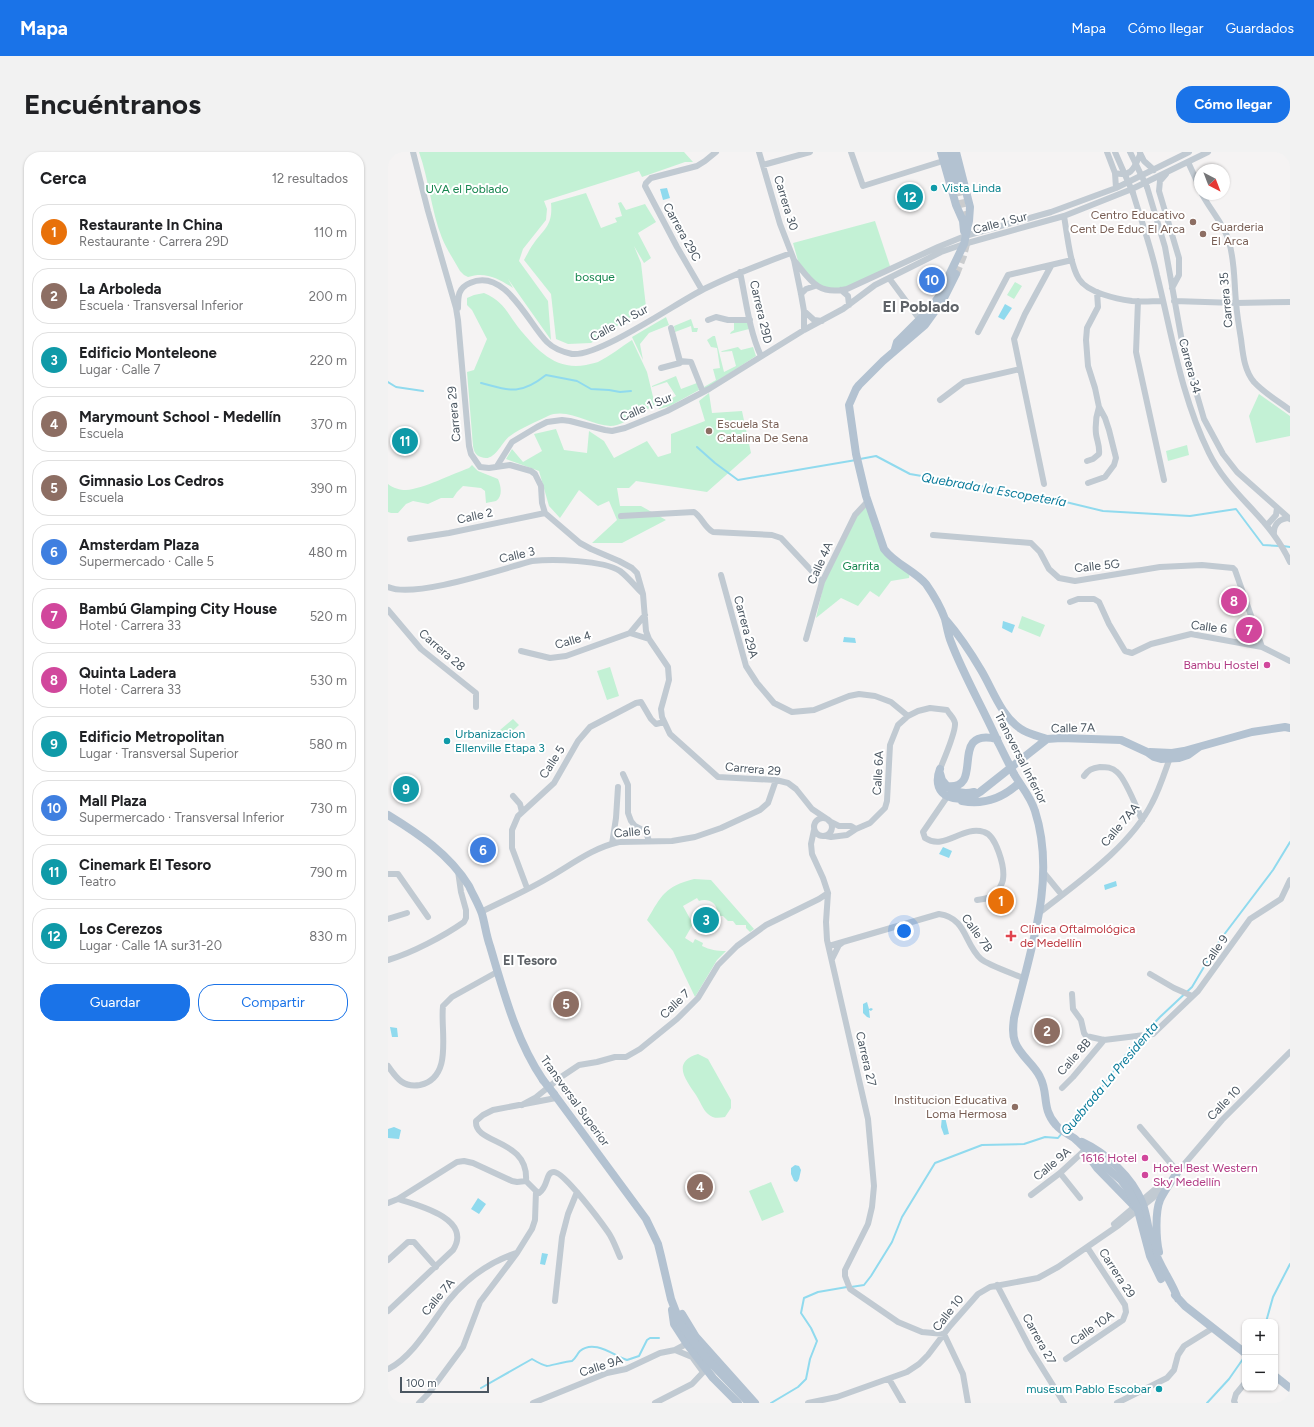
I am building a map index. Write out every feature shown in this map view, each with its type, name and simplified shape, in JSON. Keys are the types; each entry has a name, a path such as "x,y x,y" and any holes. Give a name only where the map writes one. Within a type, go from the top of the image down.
{"main road":[{"path":"940,152 956,205 963,221 964,240"},
{"path":"949,152 958,188"},
{"name":"Transversal Inferior","path":"894,352 897,342 920,320 938,298 964,240 969,221 970,207 956,152"},
{"name":"Transversal Inferior","path":"956,274 944,300 933,316 925,325 883,361 856,389 849,405 856,454 866,499 884,549 889,556 919,577 926,584 945,618 950,641 1014,774 1028,795 1035,809 1042,839 1044,873 1039,913 1014,1018 1013,1027 1015,1042 1040,1076 1043,1084 1046,1109 1057,1126 1074,1138 1120,1180 1129,1191 1137,1207 1150,1256 1161,1279 1178,1299 1242,1351"},
{"path":"945,618 956,630 1008,717 1022,730 1047,739"},
{"name":"Calle 7A","path":"952,796 962,799 971,797 1047,739 1121,740 1147,752 1172,758 1199,747 1252,732 1285,727 1290,728"},
{"path":"947,786 956,786 965,778 968,753 974,742 982,737 997,740"},
{"path":"940,769 942,780 952,796"},
{"path":"940,769 938,777 939,786 952,796 973,802 988,801 1008,792 1019,783"},
{"name":"Transversal Superior","path":"388,815 426,839 439,850 458,871 472,893 481,912 497,972 516,1029 531,1063 646,1219 654,1233 661,1256 670,1300 681,1325 707,1359 749,1403"},
{"path":"1074,1138 1100,1152 1128,1179 1140,1204 1161,1266 1175,1289 1178,1299"},
{"path":"1090,1153 1092,1161 1097,1168 1140,1204"},
{"path":"1161,1266 1157,1239 1158,1206 1163,1194 1178,1173"},
{"path":"670,1300 680,1310 696,1337 710,1366 713,1378 737,1402"},
{"path":"670,1300 674,1324 687,1344 710,1366 730,1375 755,1403"},
{"path":"1278,1378 1290,1388"}],"street":[{"name":"Carrera 29","path":"413,152 428,211 454,300 458,320 466,430 471,454 480,467 513,466 531,471 535,474 541,486 542,502 545,513"},
{"name":"Carrera 29C","path":"702,290 646,190 646,183 651,178 697,166 716,152"},
{"name":"Carrera 30","path":"759,152 780,224 794,260 801,294"},
{"path":"763,166 810,152"},
{"path":"851,152 863,186 943,161"},
{"path":"1107,152 1115,173 1116,188"},
{"name":"Carrera 34","path":"1115,152 1133,193 1157,273 1185,392 1203,441 1224,478 1267,526 1290,562"},
{"name":"Carrera 34","path":"1130,152 1147,187 1165,247 1184,348 1192,381 1204,419 1223,454 1237,472 1290,518"},
{"name":"Calle 1 Sur","path":"497,466 512,442 547,422 570,420 605,430 618,430 666,411 703,392 804,330 849,306 875,285 964,240 1051,212 1116,188 1190,152"},
{"name":"Calle 1 Sur","path":"815,286 828,290 841,290 853,286 938,247 1064,216 1125,192 1208,152"},
{"path":"1115,173 1129,173 1135,166 1140,153"},
{"path":"1140,153 1144,161 1154,170"},
{"path":"1188,162 1194,175"},
{"path":"1169,172 1160,181 1159,191 1178,258 1179,275 1172,288"},
{"name":"Carrera 35","path":"1205,200 1229,240 1233,259 1236,303 1243,360 1247,371 1254,382 1290,410"},
{"path":"1064,216 1072,260 1079,278 1084,285 1097,292 1132,301 1163,301"},
{"name":"Calle 1A Sur","path":"458,320 459,292 464,286 473,281 484,280 499,285 512,295 549,344 560,351 573,354 584,353 624,335 702,290 740,272 791,253"},
{"name":"Carrera 30","path":"794,260 815,286"},
{"path":"978,332 1008,275 1072,260"},
{"path":"1044,484 1014,339 1025,314 1051,266"},
{"name":"Carrera 29D","path":"740,272 750,320 761,356"},
{"path":"889,278 920,320"},
{"path":"804,330 804,311 801,294 806,289 815,286"},
{"path":"841,290 848,296 849,306"},
{"path":"1088,483 1105,477 1114,465 1116,458 1109,430 1099,407 1088,366 1086,340 1087,328 1098,307 1097,292"},
{"path":"1138,301 1136,352 1164,480"},
{"path":"1174,301 1236,303 1290,302"},
{"path":"804,311 814,320 822,321"},
{"path":"708,320 716,317 728,320 750,320"},
{"path":"661,368 680,363 671,328 680,361 691,362 703,392"},
{"path":"940,400 964,382 1020,369"},
{"path":"1087,461 1093,459 1099,454 1100,448 1096,433 1096,418 1099,407"},
{"name":"Calle 4A","path":"806,639 822,582 854,515 866,499"},
{"path":"1267,526 1276,516 1278,508"},
{"path":"621,516 694,512 698,514 708,529 713,532 772,535 781,538 822,582"},
{"path":"545,513 580,543 632,568 637,573 635,578 630,580 628,579"},
{"name":"Calle 2","path":"410,539 449,533 545,513"},
{"path":"1275,537 1275,526 1277,522 1290,518"},
{"name":"Calle 5G","path":"933,535 1031,543 1040,552 1049,569 1059,578 1075,581 1160,567 1202,565 1233,568 1262,647"},
{"name":"Calle 3","path":"388,587 394,590 432,587 532,561 544,560 605,565 619,571 643,594"},
{"name":"Carrera 29","path":"637,573 643,594 645,627 649,639 668,667 669,680 661,709 664,722 672,736 718,777 776,780 788,783 812,809 828,820"},
{"name":"Carrera 29A","path":"721,575 746,666 757,684 774,703 792,712 814,710 849,696 859,694 875,696 891,702 908,716"},
{"name":"Calle 6","path":"1070,602 1078,599 1094,599 1099,602 1122,647 1125,651 1132,653 1151,644 1191,634 1262,647 1290,660"},
{"name":"Carrera 28","path":"388,610 421,649 476,694 476,707"},
{"path":"645,615 630,633 649,639"},
{"name":"Calle 4","path":"521,651 550,658 566,656 630,633"},
{"name":"Carrera 29","path":"663,701 664,717 672,736"},
{"name":"Calle 5","path":"527,888 512,848 512,830 518,816 554,783 578,741 590,727 641,702 650,719 656,724 664,722"},
{"path":"908,716 930,708 947,710 952,718 955,723 954,730 940,769"},
{"name":"Calle 6A","path":"816,830 826,836 831,837 847,835 870,823 885,808 887,801 890,746 898,725 908,716"},
{"name":"Calle 7AA","path":"1039,913 1106,859 1131,833 1142,820 1152,803 1172,758"},
{"path":"1084,776 1089,770 1098,767 1108,767 1118,772 1135,802 1142,820"},
{"path":"623,774 628,785 628,813 631,821 635,826 646,832 649,841"},
{"name":"Calle 6","path":"481,912 547,879 591,852 612,844 672,841 695,837 721,828 760,810 768,803 776,780"},
{"path":"612,844 616,818 618,787"},
{"path":"513,796 520,804 522,812"},
{"path":"952,796 924,832 925,838 930,842 936,843 971,830 986,832 992,839 1001,858 1003,878 998,891 989,898 977,900"},
{"path":"812,809 816,830"},
{"path":"816,830 818,819 828,820 839,826 851,826 856,829"},
{"path":"826,836 832,829 828,820"},
{"name":"Carrera 27","path":"816,830 812,840 812,854 825,882 828,896 826,922 828,946 868,1119 874,1186 872,1208 868,1224 846,1270 845,1276 849,1286 898,1322 922,1332 944,1334"},
{"path":"388,960 411,951 464,922 467,915 458,871"},
{"path":"1044,873 1062,895"},
{"path":"388,874 398,874 428,917"},
{"name":"Calle 9","path":"1104,1040 1153,1034 1189,994 1207,980 1250,919 1281,899 1290,880"},
{"path":"463,899 465,894 472,893"},
{"name":"Calle 7","path":"522,1105 535,1098 561,1077 579,1065 615,1057 626,1057 640,1049 677,1019 698,998 718,965 737,946 757,930 818,899 828,896"},
{"path":"388,919 407,913"},
{"name":"Calle 7B","path":"828,946 939,914 948,915 958,923 982,960 1023,978"},
{"path":"832,960 836,949 842,942"},
{"path":"388,1066 396,1077 405,1085 412,1086 421,1084 429,1082 434,1078 439,1069 444,1046 444,1006 452,996 497,972"},
{"path":"1150,974 1174,988 1189,994"},
{"path":"1072,994 1073,1009 1081,1020 1086,1036 1104,1040"},
{"name":"Calle 8B","path":"1062,1088 1104,1040"},
{"name":"Calle 10","path":"808,1403 837,1400 907,1372 919,1364 934,1348 970,1301 978,1294 997,1285 1038,1278 1058,1267 1119,1225 1140,1204 1153,1198 1178,1173 1222,1120 1290,1052"},
{"name":"Calle 7","path":"526,1181 526,1172 520,1157 509,1148 481,1133 476,1123 478,1118 493,1110 522,1105 555,1096"},
{"path":"1140,1127 1178,1173"},
{"name":"Calle 9A","path":"1032,1196 1060,1173 1090,1153"},
{"path":"388,1203 398,1199 457,1162 464,1161 473,1162 512,1181 526,1181 536,1192 535,1220 532,1229 517,1253 480,1302 463,1347 429,1393 419,1402"},
{"path":"536,1192 539,1193 543,1190 547,1177 553,1172 564,1177 608,1232 620,1257"},
{"path":"1060,1173 1080,1198"},
{"path":"555,1301 562,1238 568,1214 577,1192"},
{"path":"388,1310 453,1250 458,1237 449,1222 433,1210 398,1199"},
{"path":"388,1260 408,1242 414,1242 436,1266"},
{"name":"Carrera 29","path":"1087,1247 1126,1305 1126,1312"},
{"name":"Calle 7A","path":"388,1369 395,1366 403,1358 426,1331 451,1297 467,1282 496,1261 517,1253"},
{"name":"Carrera 27","path":"997,1285 1031,1350 1064,1403"},
{"name":"Calle 10A","path":"1066,1359 1123,1320 1126,1312"},
{"path":"1117,1403 1167,1378 1174,1370 1178,1355 1184,1346 1213,1328"},
{"path":"944,1334 963,1374 968,1403"},
{"name":"Calle 9A","path":"533,1403 607,1373 626,1369 660,1353 675,1350 687,1344 696,1337"},
{"path":"655,1403 692,1384 710,1366 675,1350"},
{"path":"889,1379 903,1403"},
{"path":"1235,1402 1236,1394 1242,1387"}],"green space":[{"name":"UVA el Poblado","path":"419,152 684,152 693,162 685,162 642,177 639,171 544,201 547,209 546,220 523,249 519,261 548,301 551,340 508,279 513,288 486,275 475,275 468,277 460,271 446,247 438,227"},
{"name":"bosque","path":"586,193 601,228 617,222 615,218 622,216 618,203 621,202 626,210 645,204 656,222 638,233 651,258 644,263 634,246 641,263 646,307 591,343 568,344 556,339 551,294 524,260 547,226 551,216 551,203"},
{"path":"875,221 891,269 841,290 815,286 800,268 793,243"},
{"path":"1015,282 1022,286 1014,299 1007,295"},
{"path":"484,293 496,299 500,303 518,327 539,350 565,365 586,365 598,362 632,340 647,372 655,405 631,419 617,425 609,426 565,414 548,416 510,436 494,455 486,458 477,455 473,446 467,372 474,370 487,339 472,310 467,305 467,298"},
{"path":"666,317 669,325 649,333 640,344 643,360 632,337"},
{"path":"691,319 694,328 698,328 697,332 692,332 691,326 675,332 674,326"},
{"path":"734,322 748,322 749,329 730,334 734,330"},
{"path":"715,336 724,372 736,366 732,351 721,352 722,351 738,347 741,350 753,347 756,356 705,389 704,387 716,380 713,369 720,368 717,348 711,347 707,340"},
{"path":"676,376 681,389 697,383 699,390 670,406 659,409 658,406 676,396 667,382 652,386"},
{"path":"709,393 712,413 742,411 751,453 707,492 636,481 629,488 617,488 620,506 641,506 666,520 622,543 592,543 617,520 609,501 598,506 579,490 560,518 549,506 539,471 506,459 512,449 523,462 542,451 534,434 556,429 564,450 587,453 589,431 604,441 614,458 647,441 658,457 671,453 671,434 705,421 699,401"},
{"path":"1259,394 1290,416 1290,436 1256,443 1249,416"},
{"path":"1187,445 1189,455 1168,461 1166,451"},
{"path":"472,465 478,471 498,479 501,488 500,496 496,501 486,503 485,491 481,488 463,486 453,498 441,498 428,504 413,501 406,504 398,513 388,512 388,484 399,489 413,489 438,481 469,468"},
{"name":"Garrita","path":"867,506 874,532 886,556 910,572 909,578 891,581 879,597 870,591 858,606 841,598 816,618 824,583 856,517"},
{"path":"1022,616 1045,625 1040,637 1018,628"},
{"path":"610,667 619,696 607,700 597,671"},
{"path":"513,719 519,725 506,737 500,730"},
{"path":"694,879 711,880 754,929 750,932 746,928 746,925 736,925 733,921 728,921 723,916 720,916 720,912 717,912 717,909 713,903 705,900 699,901 697,898 683,906 693,924 685,938 693,943 695,939 703,943 702,946 708,948 726,951 717,960 695,997 673,951 647,920 656,904 665,893 676,885"},
{"path":"698,1054 708,1059 731,1100 731,1108 725,1117 718,1118 710,1116 703,1108 685,1078 683,1067 685,1062 690,1057"},
{"path":"771,1182 784,1212 762,1221 749,1191"}],"water":[{"path":"667,188 670,198 663,200 660,189"},
{"path":"1005,304 1012,308 1004,320 998,317"},
{"path":"1003,621 1015,625 1012,633 1002,628"},
{"path":"844,637 855,638 856,643 843,642"},
{"path":"943,847 952,851 949,858 939,854"},
{"path":"1116,881 1117,886 1105,890 1104,885"},
{"path":"867,1002 869,1009 873,1009 871,1011 869,1010 870,1018 863,1013 863,1004"},
{"path":"390,1027 397,1028 398,1037 392,1037"},
{"path":"942,1116 945,1117 949,1134 944,1135 941,1127"},
{"path":"394,1127 401,1130 399,1139 388,1138 388,1129"},
{"path":"795,1165 799,1166 801,1170 797,1182 794,1181 791,1174 791,1168"},
{"path":"478,1198 486,1204 479,1214 471,1209"},
{"path":"542,1253 548,1254 545,1265 540,1264"}],"waterway":[{"name":"Quebrada la Escopetería","path":"481,383 515,390 529,386 546,375 577,381 591,389 620,392 631,391"},
{"name":"Quebrada la Escopetería","path":"388,382 396,387 423,391"},
{"name":"Quebrada la Escopetería","path":"697,447 738,480 856,460"},
{"name":"Quebrada la Escopetería","path":"860,459 876,456 910,474 1045,497 1103,511 1190,516 1236,509 1263,545 1279,546"},
{"name":"Quebrada la Escopetería","path":"1283,546 1290,547"},
{"name":"Quebrada La Presidenta","path":"1145,1033 1192,987 1220,940 1273,870 1290,842"},
{"name":"Quebrada La Presidenta","path":"1065,1130 1095,1097 1123,1058 1141,1038"},
{"name":"Quebrada La Presidenta","path":"851,1287 864,1285 871,1276 892,1242 902,1217 935,1163 982,1145 1024,1144 1045,1137 1058,1138 1062,1133"},
{"path":"1267,1319 1273,1297 1290,1264"},
{"name":"Quebrada La Presidenta","path":"771,1403 798,1387 806,1379 810,1359 817,1341 811,1328 801,1313 804,1298 818,1292 847,1287"},
{"path":"481,1388 532,1359 547,1366 572,1361 580,1351 585,1348 597,1347 627,1360 639,1356 647,1340 650,1338 659,1338"},
{"path":"1207,1403 1229,1379 1242,1360"}],"tunnel":[{"path":"958,188 965,221"},
{"path":"956,274 966,244"}],"place":[{"name":"Vista Linda","path":"934,188"},
{"name":"Los Cerezos","path":"910,197"},
{"name":"Centro Educativo Cent De Educ El Arca","path":"1193,222"},
{"name":"Guarderia El Arca","path":"1203,234"},
{"name":"Mall Plaza","path":"932,280"},
{"name":"Escuela Sta Catalina De Sena","path":"709,431"},
{"name":"Cinemark El Tesoro","path":"405,441"},
{"name":"Quinta Ladera","path":"1234,601"},
{"name":"Bambú Glamping City House","path":"1249,630"},
{"name":"Bambu Hostel","path":"1267,665"},
{"name":"Urbanizacion Ellenville Etapa 3","path":"447,741"},
{"name":"Edificio Metropolitan","path":"406,789"},
{"name":"Amsterdam Plaza","path":"483,850"},
{"name":"Restaurante In China","path":"1001,901"},
{"name":"Edificio Monteleone","path":"706,920"},
{"name":"Clínica Oftalmológica de Medellín","path":"1011,936"},
{"name":"Gimnasio Los Cedros","path":"566,1004"},
{"name":"La Arboleda","path":"1047,1031"},
{"name":"Institucion Educativa Loma Hermosa","path":"1015,1107"},
{"name":"1616 Hotel","path":"1145,1158"},
{"name":"Hotel Best Western Sky Medellín","path":"1145,1175"},
{"name":"Marymount School - Medellín","path":"700,1187"},
{"name":"museum Pablo Escobar","path":"1159,1389"}],"district":[{"name":"El Poblado","path":"921,306"},
{"name":"El Tesoro","path":"530,960"}]}
